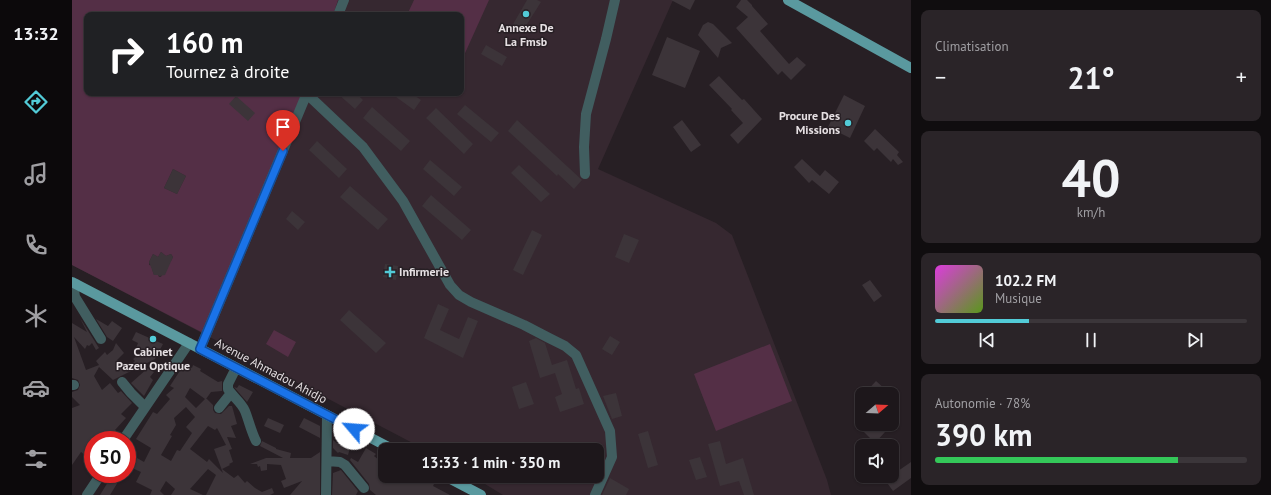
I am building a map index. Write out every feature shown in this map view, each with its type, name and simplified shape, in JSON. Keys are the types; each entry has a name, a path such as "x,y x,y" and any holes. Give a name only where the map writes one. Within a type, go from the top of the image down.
{"main road":[{"path":"788,0 911,68"},
{"name":"Avenue Ahmadou Ahidjo","path":"74,283 381,443"},
{"path":"458,483 478,494"}],"street":[{"path":"339,12 344,0"},
{"path":"584,174 586,114 615,0"},
{"path":"200,349 306,96"},
{"path":"309,96 362,147 404,201 450,285 459,295 560,343 576,355 610,432 612,457 595,495"},
{"path":"74,283 75,297 101,340"},
{"path":"129,431 189,343"},
{"path":"236,368 228,384 228,389 245,411 251,431 256,441"},
{"path":"122,382 145,406"},
{"path":"219,408 230,393"},
{"path":"326,495 327,415"},
{"path":"327,461 345,464 364,488"},
{"path":"87,495 95,483"}],"shaded area":[{"path":"72,0 338,0 334,12 84,12 84,96 306,96 207,335 72,265","holes":["173,169 186,176 177,194 164,188","161,252 166,256 171,254 173,257 171,261 168,262 161,277 154,275 152,269 154,266 149,265 153,254 158,257"]},
{"path":"104,0 673,0 598,169 716,223 732,235 827,480 831,495 503,495 483,483 604,483 604,443 413,443 72,265 72,60 84,86 84,96 464,96 464,12 98,12"},
{"path":"414,0 489,0 464,55 464,12 408,12"},
{"path":"274,330 296,342 288,357 266,344"},
{"path":"770,344 792,401 716,431 694,374"}],"building":[{"name":"Annexe De La Fmsb","path":"527,0 537,0 541,2 522,32 512,26"},
{"path":"671,0 695,0 690,10"},
{"path":"741,0 747,0 768,24 760,31 789,64 797,57 806,65 791,80 782,71 778,75 736,28 748,17 736,7"},
{"path":"708,22 713,24 732,43 721,48 718,58 698,35 703,25"},
{"path":"667,37 700,51 685,88 652,75"},
{"path":"486,45 507,57 502,66 481,54"},
{"path":"719,76 742,100 744,99 762,119 738,144 730,135 743,123 709,85"},
{"name":"Procure Des Missions","path":"844,95 865,106 850,138 828,127"},
{"path":"236,96 255,113 248,121 229,104"},
{"path":"340,96 359,96 363,100 355,109"},
{"path":"415,96 421,100 414,110 396,97"},
{"path":"465,105 499,133 491,142 457,114"},
{"path":"372,107 410,141 401,151 363,118"},
{"path":"436,108 473,144 464,154 426,118"},
{"path":"517,120 582,180 574,189 558,174 557,176 508,131"},
{"path":"682,120 701,145 691,152 673,127"},
{"path":"875,129 899,152 897,155 903,162 898,165 893,159 891,162 877,148 874,151 864,141"},
{"path":"317,141 347,169 339,178 309,150"},
{"path":"802,159 820,176 825,170 839,182 829,194 812,180 809,183 794,167"},
{"path":"430,160 462,187 454,196 423,169"},
{"path":"519,165 550,194 541,202 511,173"},
{"path":"173,169 186,176 177,194 164,188"},
{"path":"350,186 388,219 378,230 340,197"},
{"path":"431,195 471,230 462,240 422,206"},
{"path":"292,211 305,222 298,230 286,219"},
{"path":"532,230 542,235 523,275 513,270"},
{"path":"624,234 639,240 629,263 615,257"},
{"path":"161,252 166,256 171,254 173,257 165,275 159,276 154,275 149,262 153,254 158,257"},
{"name":"Infirmerie","path":"385,264 398,266 396,280 383,277"},
{"path":"870,280 882,296 874,302 862,285"},
{"path":"438,304 449,309 440,330 459,339 468,317 478,321 463,358 424,338"},
{"path":"349,310 386,343 376,353 340,320"},
{"path":"80,318 99,348 96,350 92,343 89,346 87,345 85,349 74,337 86,370 99,365 96,361 105,352 107,355 113,350 116,343 124,353 117,360 125,370 135,361 133,359 143,351 136,348 138,343 132,340 136,332 163,344 155,359 113,380 99,367 94,376 102,390 110,383 118,393 121,391 132,403 121,414 126,418 115,430 116,431 84,431 84,454 81,452 72,465 72,408 80,405 72,397 72,392 78,390 80,385 78,380 72,378 72,323 87,332"},
{"path":"96,319 108,326 112,321 122,328 113,341 107,337"},
{"path":"610,336 620,342 612,355 602,349"},
{"path":"536,338 545,343 552,365 567,360 576,389 579,388 584,404 560,412 555,397 562,394 555,373 540,378 529,341"},
{"path":"185,363 192,368 193,365 201,369 200,371 218,382 222,381 222,391 211,392 206,398 213,405 213,410 215,413 221,414 229,406 232,406 237,424 231,426 236,438 227,437 232,449 229,450 233,462 222,469 234,478 238,475 245,483 247,481 262,492 272,488 274,493 270,495 206,495 216,475 208,469 190,489 203,495 171,495 175,489 166,481 160,491 164,495 150,495 152,490 136,482 141,472 136,470 136,460 137,458 144,462 151,448 136,439 153,412 157,414 170,399 166,395 174,388 170,386","holes":["190,388 205,399 196,408 185,397","186,407 195,417 186,427 192,433 180,451 177,450 171,461 161,455 172,436 170,435 176,425 174,418","208,426 215,430 217,428 226,445 214,449 223,473 209,459 207,462 190,449"]},
{"path":"148,368 154,372 150,377 153,380 144,396 131,383"},
{"path":"876,381 883,387 870,387"},
{"path":"526,382 534,404 519,409 512,387"},
{"path":"239,385 253,392 247,402 234,387 237,388"},
{"path":"616,393 622,416 612,419 603,396"},
{"path":"268,418 284,425 280,433 264,426"},
{"path":"304,418 320,426 320,438 299,427"},
{"path":"648,431 658,465 648,468 638,434"},
{"path":"863,431 885,432 879,439 871,439"},
{"path":"346,437 352,440 348,455 338,453 333,448 333,440 337,443 339,440 344,442"},
{"path":"262,441 276,449 291,453 290,458 311,458 320,452 320,495 290,495 302,481 284,488 281,481 286,479 281,465 267,464 267,470 261,471 260,466 258,467 257,464 250,464 266,458 283,458 260,446"},
{"path":"720,441 726,464 743,458 754,495 744,495 739,481 720,486 708,444"},
{"path":"366,448 376,454 374,456 378,459 378,483 432,483 434,484 433,486 450,495 376,495 370,490 369,484 350,460 351,458 358,462"},
{"path":"700,457 707,477 696,480 689,460"},
{"path":"911,462 911,478 893,491 887,483 899,483 899,470"},
{"path":"341,470 358,491 356,495 332,495 333,473"},
{"path":"610,478 629,489 626,495 602,495"},
{"path":"107,483 117,483 110,495 100,495"}],"place":[{"name":"Annexe De La Fmsb","path":"526,14"},
{"name":"Procure Des Missions","path":"848,123"},
{"name":"Infirmerie","path":"390,272"},
{"name":"Cabinet Pazeu Optique","path":"153,339"}],"route":[{"path":"283,151 200,349 354,429"}]}
